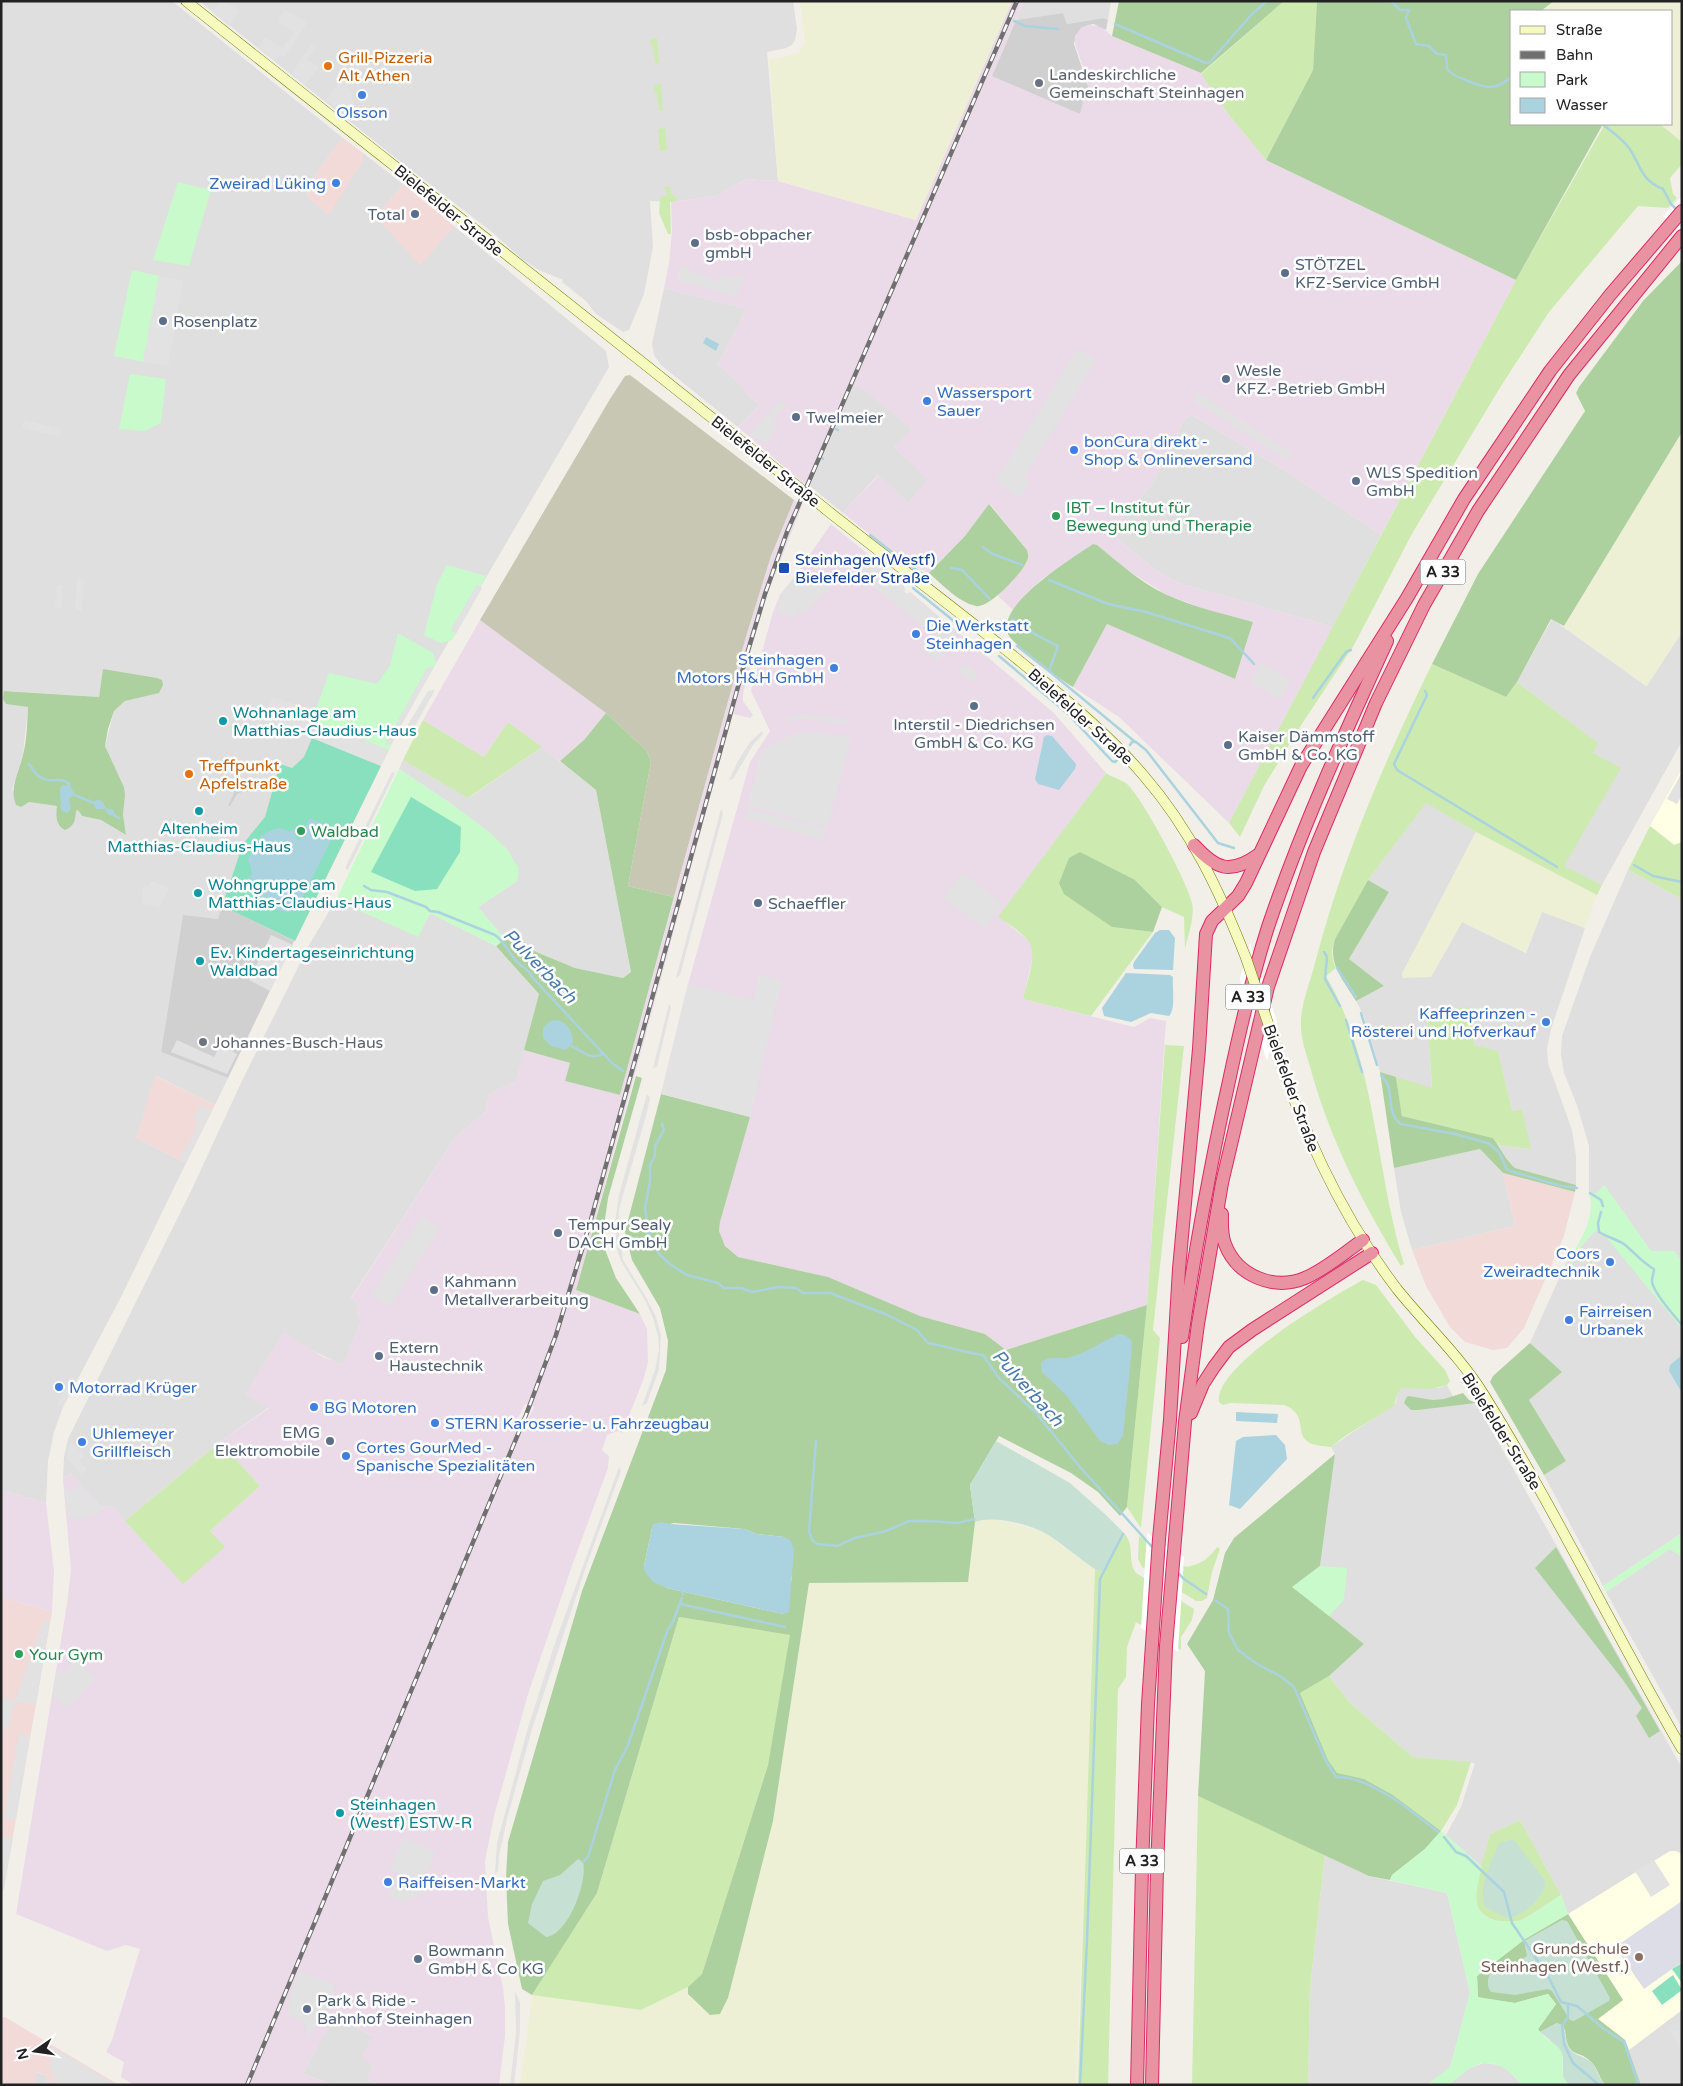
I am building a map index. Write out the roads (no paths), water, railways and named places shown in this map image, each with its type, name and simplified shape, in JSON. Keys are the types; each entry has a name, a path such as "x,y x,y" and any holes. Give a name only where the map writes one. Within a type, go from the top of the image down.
{"highway":[{"name":"A 33","path":"1137,2085 1144,1792 1152,1637 1170,1420 1205,1192 1238,1038 1256,969 1288,869 1318,793 1407,598 1464,499 1550,371 1682,210"},
{"name":"A 33","path":"1152,2085 1157,1878 1166,1646 1181,1460 1198,1324 1222,1183 1268,987 1314,852 1376,703 1424,605 1478,511 1569,375 1682,236"},
{"path":"1170,1420 1179,1269 1199,1049 1204,948 1208,927 1238,896 1309,752 1407,598"},
{"path":"1194,845 1211,863 1224,866 1239,866 1258,855"},
{"path":"1222,1183 1222,1228 1225,1245 1241,1268 1260,1279 1280,1283 1305,1278 1320,1270 1363,1240"},
{"path":"1181,1460 1195,1402 1214,1367 1229,1347 1252,1330 1372,1253"}],"main road":[{"name":"Bielefelder Straße","path":"186,1 838,519 971,621 1078,710 1143,775 1169,807 1194,845 1226,909 1246,958 1293,1098 1313,1148 1336,1195 1363,1240 1397,1288 1484,1395 1536,1484 1682,1749"}],"water":[{"path":"706,337 719,344 716,351 703,343"},
{"path":"1047,735 1052,736 1076,764 1075,769 1059,790 1038,784 1035,779 1044,737"},
{"path":"63,785 70,786 74,793 69,799 71,809 67,813 61,810 60,788"},
{"path":"97,800 102,801 106,807 113,810 116,816 109,815 105,809 96,809 93,802"},
{"path":"310,818 325,825 323,829 334,834 296,911 280,911 267,904 256,892 248,878 252,875 248,862 254,845 261,836 278,828 290,831 294,829 298,842"},
{"path":"1160,930 1169,930 1175,938 1173,970 1134,969 1134,962 1155,933"},
{"path":"1126,973 1170,975 1173,977 1173,1003 1169,1016 1151,1013 1131,1022 1104,1016 1102,1008"},
{"path":"554,1020 566,1024 572,1035 573,1043 565,1050 551,1046 543,1038 543,1028"},
{"path":"1119,1334 1125,1335 1131,1340 1132,1348 1123,1436 1117,1444 1109,1445 1100,1441 1066,1395 1042,1372 1041,1364 1049,1359 1067,1358 1081,1354"},
{"path":"1682,1355 1682,1393 1669,1371 1670,1365"},
{"path":"1236,1412 1278,1414 1277,1423 1236,1421"},
{"path":"1276,1435 1285,1445 1287,1459 1240,1509 1229,1505 1236,1441 1243,1437"},
{"path":"661,1522 744,1529 757,1534 784,1537 790,1540 794,1549 789,1612 783,1614 667,1588 653,1582 644,1570 644,1566 653,1524"}],"waterway":[{"path":"1115,24 1209,63 1252,14 1267,1"},
{"path":"1391,1 1400,10 1409,10 1406,18 1416,44 1429,46 1437,54 1446,55 1447,69 1450,72 1475,84 1487,87 1497,86 1510,78"},
{"path":"1014,21 1025,26 1058,29"},
{"path":"1603,125 1626,144 1645,177 1663,189 1671,204 1677,210"},
{"path":"870,535 909,565 931,579"},
{"path":"983,547 993,554 1022,565"},
{"path":"951,568 962,570 990,599"},
{"path":"1049,580 1108,604 1146,612 1231,639 1254,664"},
{"path":"913,588 955,622"},
{"path":"1012,619 1058,646 1049,671 1134,741"},
{"path":"1017,646 1049,671"},
{"path":"1313,698 1346,652 1351,650"},
{"path":"999,656 1068,714 1112,761 1115,762 1118,759"},
{"path":"1425,691 1427,695 1394,764 1397,770 1557,867"},
{"path":"1130,745 1132,742 1136,742 1146,750 1218,843 1234,848"},
{"path":"29,764 41,778 63,780 69,784 69,788"},
{"name":"Pulverbach","path":"72,794 94,803"},
{"name":"Pulverbach","path":"114,815 119,818"},
{"path":"1634,865 1653,876 1682,882"},
{"name":"Pulverbach","path":"364,886 371,890 387,892 426,907 430,911 438,912 495,935 518,963 529,972 613,1064 623,1071"},
{"path":"1324,952 1327,957 1325,979 1340,1006"},
{"path":"1337,968 1356,997"},
{"path":"1361,1013 1377,1065"},
{"path":"1346,1020 1362,1072"},
{"path":"571,1046 589,1055 597,1056 603,1054"},
{"path":"1381,1075 1388,1085 1394,1116 1401,1124 1455,1134 1488,1143 1499,1152 1507,1170 1561,1186 1577,1188"},
{"name":"Pulverbach","path":"662,1124 664,1130 655,1146 655,1156 650,1165 650,1181 645,1209 650,1237 659,1254 671,1265 687,1275 718,1283 724,1288 741,1288 752,1292 778,1287 796,1288 803,1293 830,1293 885,1314 917,1330 928,1343 983,1355 999,1378 1036,1413 1080,1467 1154,1549"},
{"path":"1590,1193 1601,1200 1603,1206"},
{"path":"1601,1212 1598,1223 1599,1232 1624,1244 1642,1261 1654,1269 1653,1285 1664,1303 1682,1325"},
{"path":"816,1441 809,1532 813,1541 817,1544 837,1546 855,1538 886,1531 909,1521 958,1523 974,1519"},
{"path":"1080,2085 1100,1579 1123,1534"},
{"name":"Pulverbach","path":"1177,1572 1206,1594"},
{"path":"583,1862 588,1857 615,1770 628,1745 668,1629 672,1624 682,1598"},
{"name":"Pulverbach","path":"1216,1601 1228,1609 1229,1633 1238,1650 1294,1687 1326,1761 1336,1777 1363,1782 1377,1789 1404,1806 1438,1832"},
{"path":"680,1604 785,1627"},
{"name":"Pulverbach","path":"1444,1837 1456,1852 1466,1856 1504,1892 1512,1923 1548,1976 1561,2002 1577,2006 1604,2029 1624,2042 1639,2085"},
{"name":"Pulverbach","path":"1568,2004 1568,2017 1562,2026 1564,2044 1573,2063 1599,2085"}],"railway":[{"path":"247,2085 526,1415 556,1335 590,1223 747,654 765,594 787,532 1017,1"}],"place":[{"name":"Grill-Pizzeria Alt Athen","path":"328,66"},
{"name":"Landeskirchliche Gemeinschaft Steinhagen","path":"1039,83"},
{"name":"Olsson","path":"362,95"},
{"name":"Zweirad Lüking","path":"336,183"},
{"name":"Total","path":"415,214"},
{"name":"bsb-obpacher gmbH","path":"695,243"},
{"name":"STÖTZEL KFZ-Service GmbH","path":"1285,273"},
{"name":"Rosenplatz","path":"163,321"},
{"name":"Wesle KFZ.-Betrieb GmbH","path":"1226,379"},
{"name":"Wassersport Sauer","path":"927,401"},
{"name":"Twelmeier","path":"796,417"},
{"name":"bonCura direkt - Shop & Onlineversand","path":"1074,450"},
{"name":"WLS Spedition GmbH","path":"1356,481"},
{"name":"IBT – Institut für Bewegung und Therapie","path":"1056,516"},
{"name":"Steinhagen(Westf) Bielefelder Straße","path":"784,568"},
{"name":"Die Werkstatt Steinhagen","path":"916,634"},
{"name":"Steinhagen Motors H&H GmbH","path":"834,668"},
{"name":"Interstil - Diedrichsen GmbH & Co. KG","path":"974,706"},
{"name":"Wohnanlage am Matthias-Claudius-Haus","path":"223,721"},
{"name":"Kaiser Dämmstoff GmbH & Co. KG","path":"1228,745"},
{"name":"Treffpunkt Apfelstraße","path":"189,774"},
{"name":"Altenheim Matthias-Claudius-Haus","path":"199,811"},
{"name":"Waldbad","path":"301,831"},
{"name":"Wohngruppe am Matthias-Claudius-Haus","path":"198,893"},
{"name":"Schaeffler","path":"758,903"},
{"name":"Ev. Kindertageseinrichtung Waldbad","path":"200,961"},
{"name":"Kaffeeprinzen - Rösterei und Hofverkauf","path":"1546,1022"},
{"name":"Johannes-Busch-Haus","path":"203,1042"},
{"name":"Tempur Sealy DACH GmbH","path":"558,1233"},
{"name":"Coors Zweiradtechnik","path":"1610,1262"},
{"name":"Kahmann Metallverarbeitung","path":"434,1290"},
{"name":"Fairreisen Urbanek","path":"1569,1320"},
{"name":"Extern Haustechnik","path":"379,1356"},
{"name":"Motorrad Krüger","path":"59,1387"},
{"name":"BG Motoren","path":"314,1407"},
{"name":"STERN Karosserie- u. Fahrzeugbau","path":"435,1423"},
{"name":"EMG Elektromobile","path":"330,1441"},
{"name":"Uhlemeyer Grillfleisch","path":"82,1442"},
{"name":"Cortes GourMed - Spanische Spezialitäten","path":"346,1456"},
{"name":"Your Gym","path":"19,1654"},
{"name":"Steinhagen (Westf) ESTW-R","path":"340,1813"},
{"name":"Raiffeisen-Markt","path":"388,1882"},
{"name":"Grundschule Steinhagen (Westf.)","path":"1639,1957"},
{"name":"Bowmann GmbH & Co KG","path":"418,1959"},
{"name":"Park & Ride - Bahnhof Steinhagen","path":"307,2009"}]}
